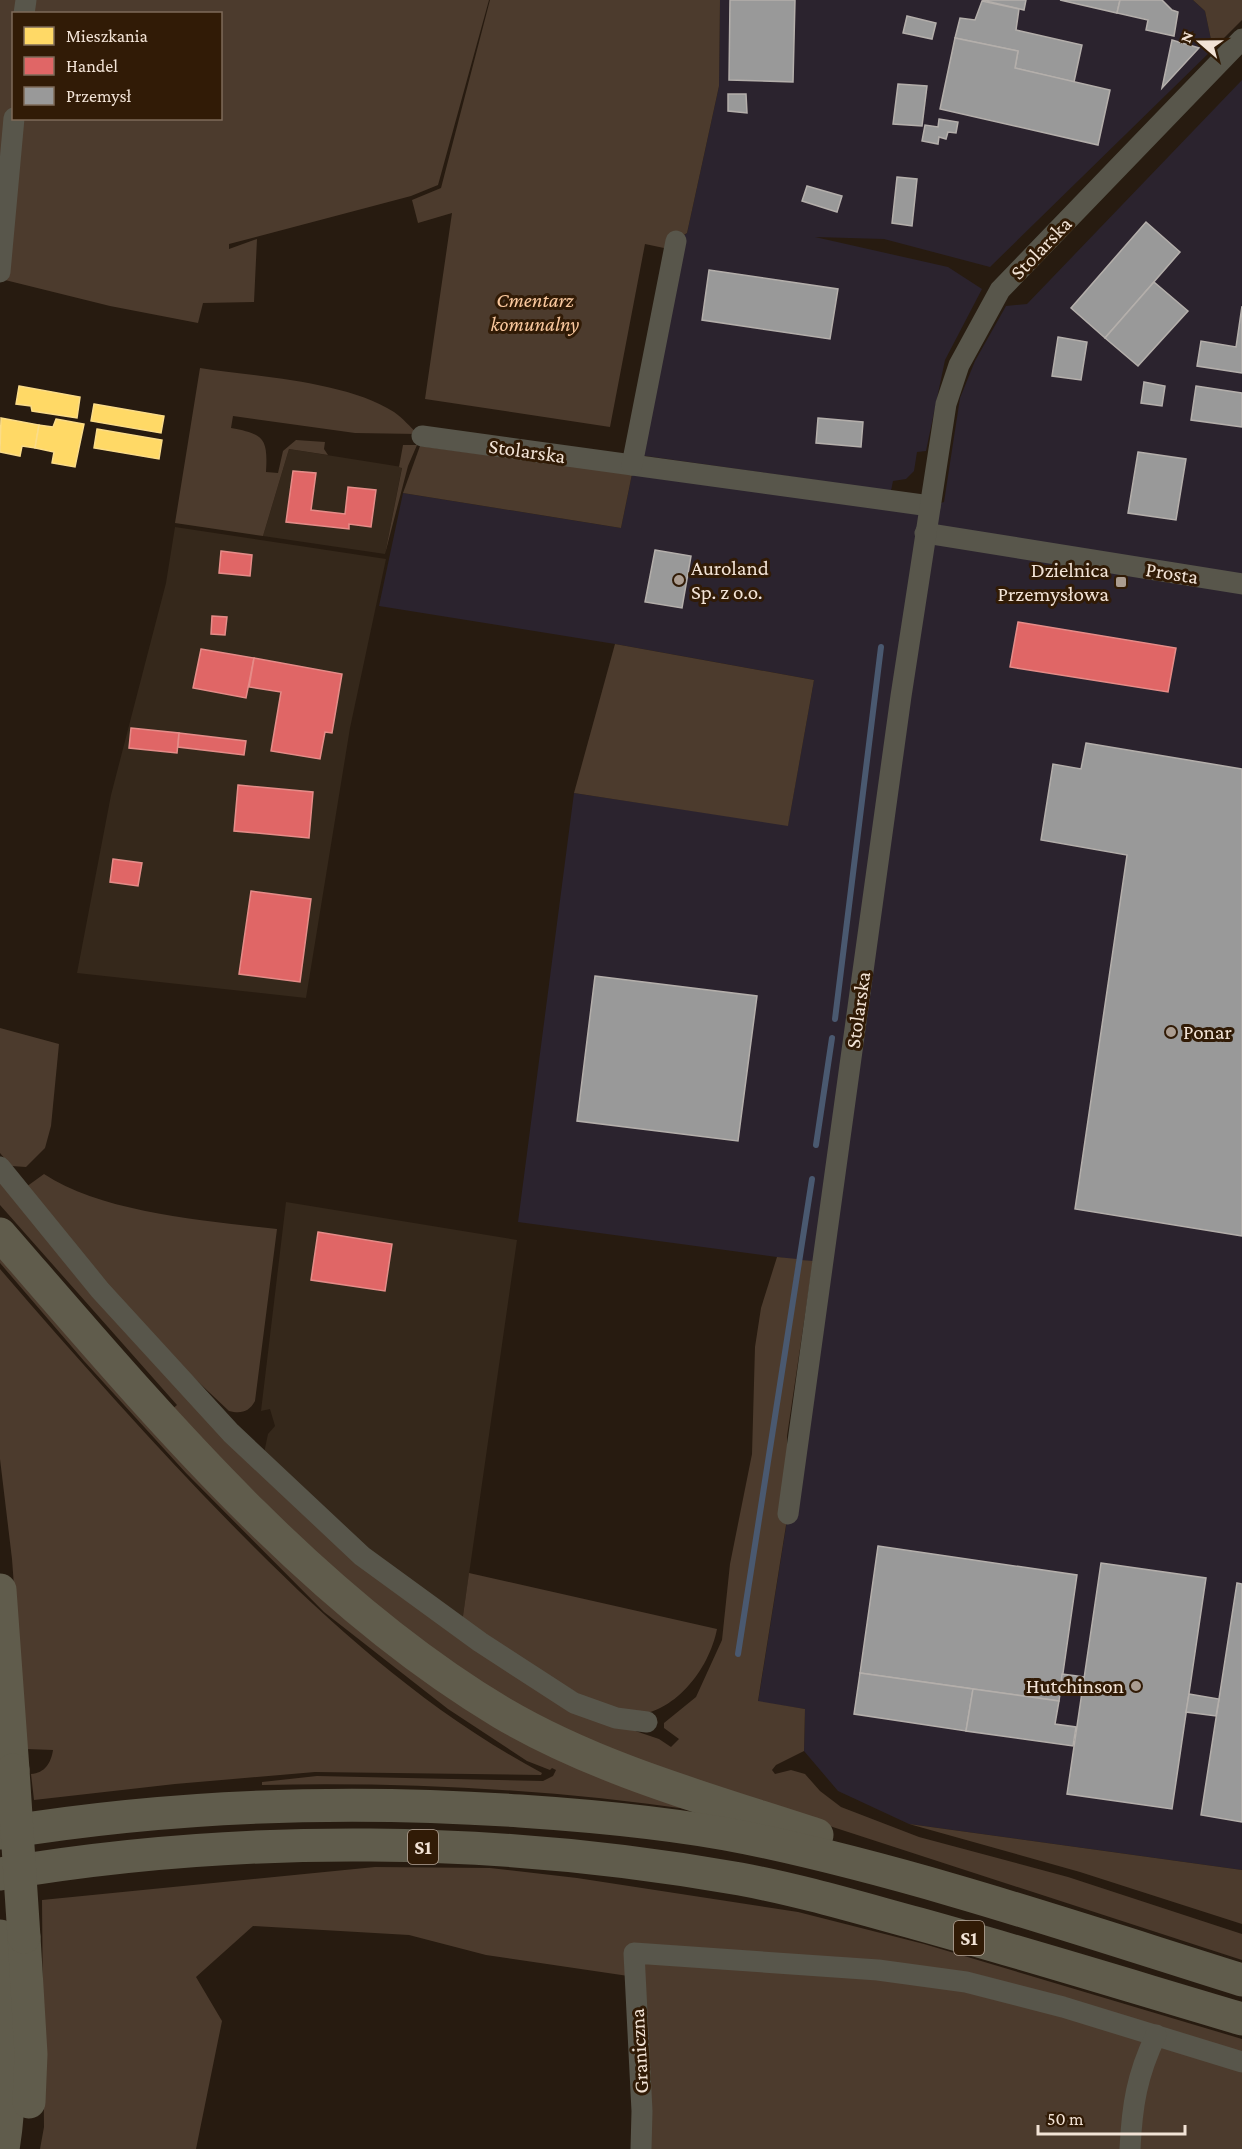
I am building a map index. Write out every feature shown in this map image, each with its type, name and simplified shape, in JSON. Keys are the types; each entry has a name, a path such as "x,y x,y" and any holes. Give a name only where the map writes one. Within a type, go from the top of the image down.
{"highway":[{"path":"0,1234 110,1363 223,1482 286,1543 367,1615 428,1663 493,1707 579,1752 663,1784 949,1878 1012,1908"},
{"path":"0,1590 13,1770 8,1937 8,2100 3,2149"},
{"name":"S1","path":"0,1833 102,1818 271,1805 405,1805 561,1814 635,1822 743,1838 801,1850 1012,1908 1242,1980"},
{"name":"S1","path":"0,1874 114,1857 175,1852 385,1846 513,1852 629,1863 742,1880 842,1903 1242,2019"},
{"path":"8,1937 31,2054 25,2149"}],"street":[{"name":"Stolarska","path":"788,1514 925,533 946,404 959,365 1000,290 1242,39"},
{"path":"0,272 14,120"},
{"path":"632,465 676,241"},
{"name":"Stolarska","path":"422,436 930,507"},
{"name":"Prosta","path":"925,533 1242,584"},
{"path":"0,1167 100,1290 231,1433 362,1556 480,1642 574,1702 616,1718 647,1722"},
{"name":"Graniczna","path":"641,2149 642,2111 634,1953 878,1970 966,1982 1063,2007 1156,2035"},
{"path":"1130,2149 1135,2088 1143,2062 1156,2035 1242,2062"}],"shaded area":[{"path":"720,0 1193,0 1205,11 1213,49 990,267 884,239 815,237 948,267 982,289 945,360 926,451 917,452 914,471 906,479 893,481 891,491 639,455 676,241 687,233 719,86"},
{"path":"1242,80 1242,1870 909,1824 838,1791 804,1751 805,1709 758,1702 788,1514 821,1263 518,1222 574,793 788,825 814,680 615,644 379,606 403,493 621,528 632,474 930,506 944,502 960,398 975,361 1006,306 1027,304"},
{"path":"289,449 402,467 385,554 263,536"},
{"path":"175,527 386,559 350,728 306,998 77,973 111,795 166,583"},
{"path":"286,1202 517,1240 462,1623 364,1554 264,1453 268,1434 275,1426 270,1409 261,1411"}],"green space":[{"path":"0,0 489,0 438,185 411,196 229,244 229,249 257,239 254,302 203,303 198,323 110,306 5,280 16,120 222,120 222,12 12,12 12,117 0,227"},
{"name":"Cmentarz komunalny","path":"490,0 720,0 719,86 687,233 664,248 645,244 610,427 425,399 452,213 418,223 412,200 441,188"},
{"path":"1193,0 1242,0 1242,20 1213,49 1205,11"},
{"path":"200,368 300,382 351,393 394,412 418,434 355,433 233,416 231,428 257,436 265,445 266,472 278,473 283,451 296,440 325,442 324,449 328,455 289,449 263,536 175,523"},
{"path":"403,445 417,445 408,466 385,554 402,468 399,467"},
{"path":"420,446 632,474 621,528 403,493"},
{"path":"615,644 814,680 788,826 574,793"},
{"path":"0,1028 59,1044 51,1126 45,1148 26,1167 11,1166 0,1153"},
{"path":"0,1174 255,1467 582,1713 659,1739 671,1747 679,1739 664,1728 664,1723 696,1697 722,1640 730,1564 752,1454 755,1347 761,1308 777,1257 797,1259 737,1656 739,1657 801,1260 813,1261 787,1436 787,1519 758,1701 805,1709 804,1751 776,1765 772,1770 775,1774 791,1770 805,1774 820,1791 841,1807 919,1837 1068,1877 1242,1934 1242,1960 584,1746 512,1709 342,1582 170,1411 177,1405 0,1205"},
{"path":"44,1174 95,1198 125,1206 188,1218 277,1229 255,1401 250,1408 241,1412 229,1411 136,1323 26,1187"},
{"path":"0,1253 333,1605 694,1810 533,1792 425,1786 262,1785 262,1782 317,1776 543,1781 553,1776 556,1770 527,1761 448,1709 324,1612 186,1473 84,1361 0,1263"},
{"path":"0,1269 156,1445 254,1547 320,1610 354,1641 426,1699 502,1750 542,1773 541,1775 315,1772 175,1784 34,1800 31,1774 40,1772 47,1766 53,1750 26,1749 12,1559 0,1459"},
{"path":"469,1573 717,1629 704,1664 680,1694 649,1713 630,1716 611,1713 462,1623"},
{"path":"909,1824 1242,1870 1242,1924 1080,1872"},
{"path":"375,1867 490,1868 577,1878 798,1912 924,1944 1242,2039 1242,2149 641,2149 635,1977 486,1955 409,1935 253,1926 196,1977 222,2021 196,2149 40,2149 44,2127 42,1900"}],"building: Mieszkania":[{"path":"19,386 80,397 77,418 32,411 31,406 16,404"},
{"path":"94,404 164,416 161,433 91,421"},
{"path":"1,418 39,425 35,448 22,446 20,456 0,452"},
{"path":"56,419 84,424 75,467 52,463 54,452 35,448 39,425 53,427"},
{"path":"97,429 162,440 159,459 94,448"}],"building: Handel":[{"path":"293,471 316,473 311,510 345,514 348,487 376,490 371,527 349,524 349,529 286,522"},
{"path":"221,551 252,555 250,576 219,573"},
{"path":"212,616 227,617 225,635 211,634"},
{"path":"1018,622 1176,648 1168,692 1010,667"},
{"path":"201,649 254,658 246,698 193,688"},
{"path":"254,658 342,674 332,733 325,732 320,759 271,751 281,692 249,687"},
{"path":"131,728 179,733 177,753 129,748"},
{"path":"179,733 246,741 244,755 178,747"},
{"path":"238,785 313,792 309,838 234,831"},
{"path":"113,859 142,863 138,886 110,882"},
{"path":"251,891 311,899 300,982 239,974"},
{"path":"318,1232 392,1244 385,1291 311,1280"}],"building: Przemysł":[{"path":"730,0 795,0 793,82 729,80"},
{"path":"982,0 1026,0 1024,10"},
{"path":"1060,0 1120,0 1117,13"},
{"path":"1120,0 1162,0 1172,10 1178,12 1174,36 1146,30 1148,20 1117,13"},
{"path":"982,1 1019,9 1016,30 1082,45 1074,82 1015,68 1018,51 955,38 960,18 975,20"},
{"path":"907,16 936,23 932,39 903,33"},
{"path":"955,38 1018,51 1015,68 1110,90 1098,145 940,109"},
{"path":"1172,40 1199,48 1162,88"},
{"path":"898,84 927,86 922,126 893,124"},
{"path":"728,94 746,94 747,113 728,111"},
{"path":"939,119 958,122 956,133 948,132 946,139 939,137 938,144 922,141 925,125 938,127"},
{"path":"897,177 917,179 912,226 892,223"},
{"path":"807,186 842,196 837,212 802,201"},
{"path":"1146,222 1180,252 1105,338 1071,308"},
{"path":"709,270 838,289 830,339 702,320"},
{"path":"1154,282 1188,311 1138,366 1105,338"},
{"path":"1242,306 1242,373 1197,366 1201,341 1236,347"},
{"path":"1058,337 1087,342 1081,380 1052,376"},
{"path":"1144,382 1165,386 1162,406 1141,403"},
{"path":"1196,386 1242,393 1242,427 1191,420"},
{"path":"818,418 863,422 861,447 816,443"},
{"path":"1138,452 1186,459 1176,520 1128,513"},
{"path":"655,550 691,556 682,608 645,602"},
{"name":"Ponar","path":"1086,743 1242,769 1242,1236 1075,1209 1127,855 1041,840 1053,764 1081,769"},
{"path":"595,976 757,996 738,1141 577,1121"},
{"path":"878,1546 1077,1575 1059,1701 860,1673"},
{"name":"Hutchinson","path":"1101,1563 1206,1578 1172,1809 1067,1794"},
{"path":"1237,1583 1242,1584 1242,1822 1201,1815"},
{"path":"860,1673 973,1689 966,1731 854,1714"},
{"path":"1062,1674 1084,1677 1081,1695 1060,1692"},
{"path":"973,1689 1059,1701 1055,1724 1076,1727 1073,1746 966,1731"},
{"path":"1189,1694 1219,1699 1216,1716 1186,1712"}],"waterway":[{"path":"835,1019 881,647"},
{"path":"816,1145 832,1038"},
{"path":"738,1654 812,1179"}],"place":[{"name":"Auroland Sp. z o.o.","path":"679,580"},
{"name":"Dzielnica Przemysłowa","path":"1121,582"},
{"name":"Ponar","path":"1171,1032"},
{"name":"Hutchinson","path":"1136,1686"}]}
